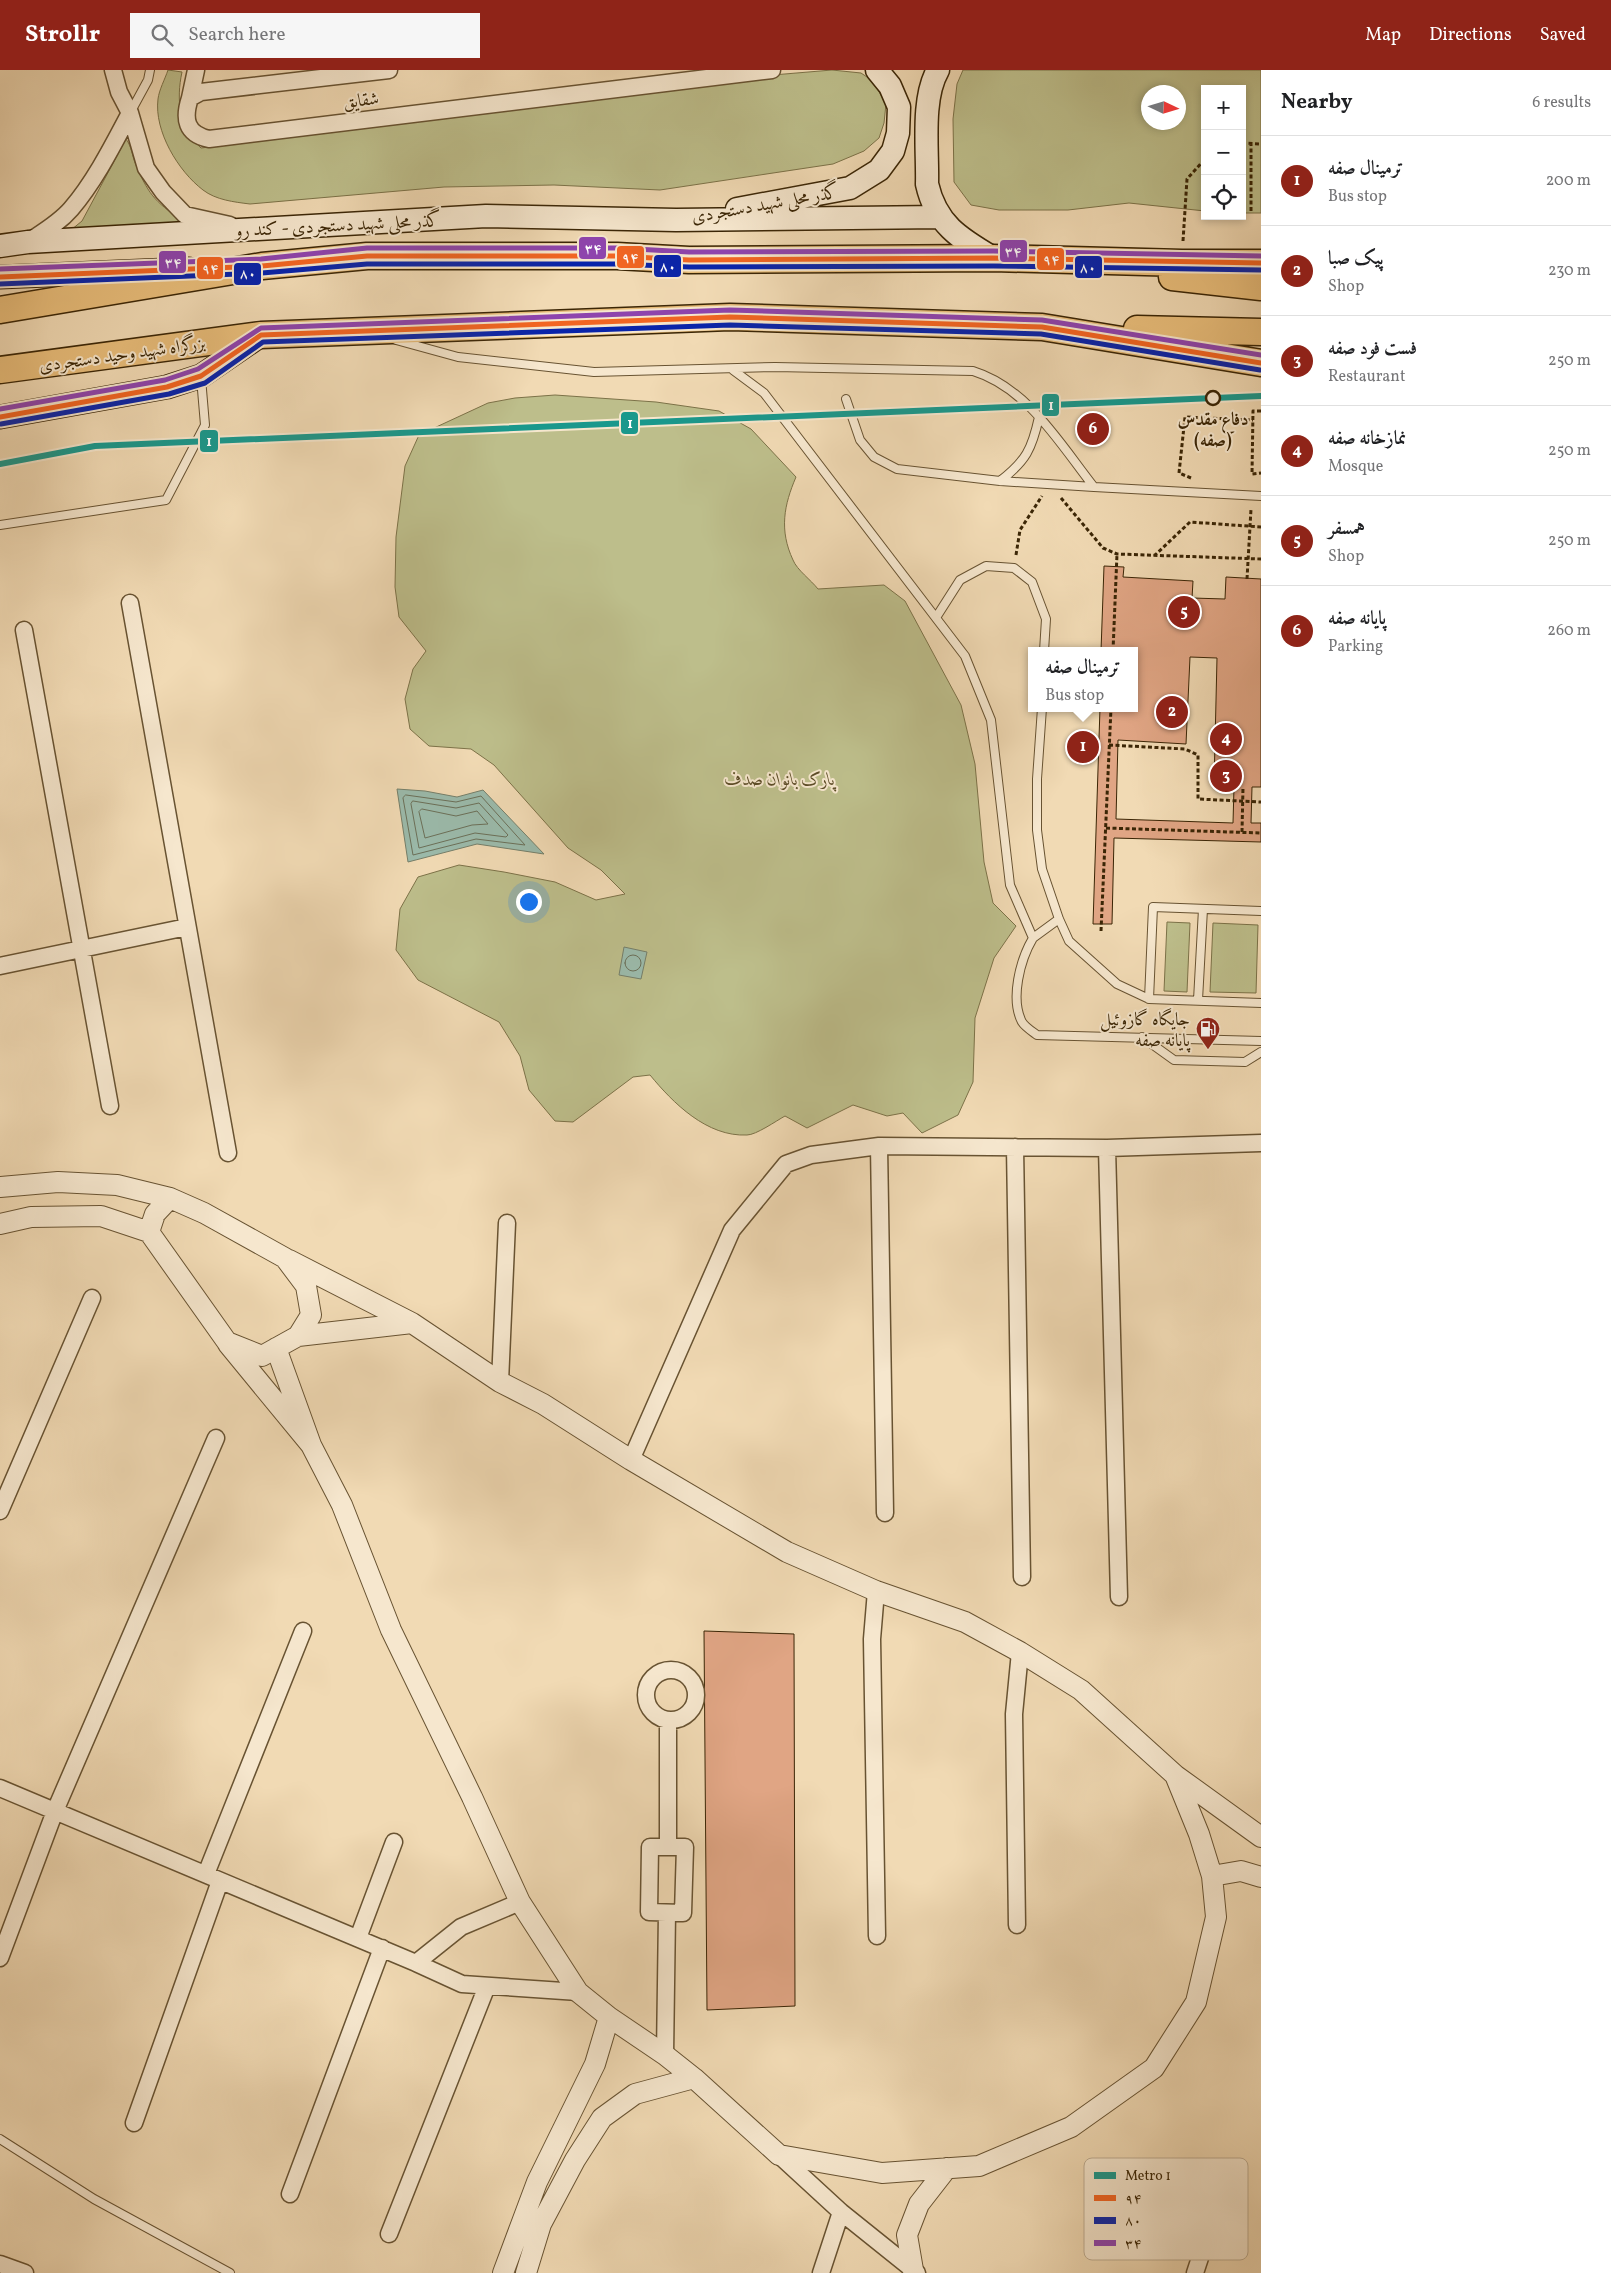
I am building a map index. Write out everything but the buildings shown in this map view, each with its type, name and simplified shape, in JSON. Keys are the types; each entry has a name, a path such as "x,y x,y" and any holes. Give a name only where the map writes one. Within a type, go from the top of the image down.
{"highway":[{"path":"0,310 262,266 367,256 617,256 689,260 993,258 1182,263 1261,262"},
{"path":"993,258 1261,287"},
{"name":"بزرگراه شهید وحید دستجردی","path":"0,370 261,335 730,317 1042,327 1261,363"},
{"path":"1042,327 1261,332"}],"main road":[{"name":"گذر محلی شهید دستجردی","path":"676,220 850,188 879,170 894,151 898,133 899,107 890,86 877,70"},
{"path":"938,70 933,79 928,98 927,184 930,197 940,218 960,238 993,258"},
{"name":"گذر محلی شهید دستجردی - کند رو","path":"0,246 28,242 486,216 676,220"},
{"name":"گذر محلی شهید دستجردی","path":"676,220 940,218"},
{"path":"0,277 262,266"},
{"path":"0,417 167,387 201,376 261,335"}],"street":[{"path":"113,70 119,92 130,113 146,168 163,192 186,215 254,230"},
{"path":"190,98 196,70"},
{"path":"281,84 303,70"},
{"name":"شقایق","path":"389,70 353,72 281,84 201,92 190,98 187,108 187,119 190,130 198,137 209,139 772,70"},
{"path":"28,242 53,225 71,209 109,153 130,113"},
{"path":"130,603 228,1153"},
{"path":"24,630 110,1106"},
{"path":"0,966 188,927"},
{"path":"631,1460 732,1230 786,1164 811,1155 879,1146 1107,1148 1261,1142"},
{"path":"879,1146 886,1513"},
{"path":"1015,1147 1022,1578"},
{"path":"1107,1148 1119,1597"},
{"path":"0,1187 58,1182 117,1185 170,1198 204,1213 284,1258 412,1323 500,1382 543,1404 631,1460 787,1552 876,1591 965,1622 1020,1652 1081,1690 1175,1775 1261,1837"},
{"path":"149,1232 155,1214 170,1198"},
{"path":"0,1224 31,1217 102,1216 149,1232 226,1342 311,1445"},
{"path":"500,1382 507,1223"},
{"path":"284,1258 306,1286 311,1315 298,1336"},
{"path":"0,1511 92,1298"},
{"path":"226,1342 262,1356 298,1336 412,1323"},
{"path":"276,1348 311,1445 342,1505 391,1630 472,1797 520,1902 578,1992 609,2017 665,2055 694,2078 841,2212 915,2271"},
{"path":"0,1958 55,1811 216,1438"},
{"path":"876,1591 872,1639 877,1936"},
{"path":"134,2123 213,1877 304,1631"},
{"path":"1017,1926 1014,1714 1020,1652"},
{"path":"668,1720 668,1847"},
{"path":"779,2155 882,2172 979,2166 1071,2127 1154,2068 1196,2002 1216,1917 1212,1876 1199,1834 1175,1775"},
{"path":"0,1788 382,1948 462,1984 578,1992"},
{"path":"358,1938 394,1842"},
{"path":"650,1847 685,1847 683,1914 667,1913 648,1912 650,1847"},
{"path":"1212,1876 1241,1871 1261,1877"},
{"path":"416,1963 460,1927 520,1902"},
{"path":"665,2055 667,1913"},
{"path":"290,2194 382,1948"},
{"path":"388,2234 487,1986"},
{"path":"504,2273 537,2182 595,2064 609,2017"},
{"path":"526,2273 541,2224 575,2160 602,2118 635,2094 694,2078"},
{"path":"915,2271 907,2235 919,2204 947,2168"},
{"path":"821,2273 841,2212"},
{"path":"1195,2273 1199,2260"},
{"path":"0,2264 24,2273"}],"lane":[{"path":"130,113 148,80 150,70"},
{"path":"362,331 458,357 594,372 775,368 973,371 992,377 1024,401 1039,417 1094,487"},
{"path":"733,370 764,393 937,616 965,656 991,720 1010,885 1033,938"},
{"path":"0,525 166,500 205,425 201,376"},
{"path":"846,399 860,440 874,457 897,469 1000,482 1261,496"},
{"path":"1000,482 1028,456 1039,417"},
{"path":"937,616 960,580 986,566 1014,568 1032,582 1046,618 1044,647"},
{"path":"1042,712 1037,780 1037,830 1042,869 1059,919 1069,941 1117,984 1149,999 1261,1003"},
{"path":"1149,999 1153,907 1261,911"},
{"path":"1198,1000 1203,908"},
{"path":"1059,919 1033,938 1027,949 1018,992 1018,1008 1023,1024 1037,1035 1261,1041"},
{"path":"1142,1037 1174,1060 1245,1062 1261,1052"},
{"path":"0,2139 94,2199 230,2273"}],"path":[{"path":"1246,142 1261,144"},
{"path":"1251,142 1251,211"},
{"path":"1184,226 1187,179 1201,163"},
{"path":"1252,478 1253,411 1261,411"},
{"path":"1193,479 1179,473 1184,417 1253,420"},
{"path":"1252,474 1261,473"},
{"path":"1014,568 1020,530 1050,485 1102,548 1117,554 1153,557 1261,559"},
{"path":"1247,578 1252,496"},
{"path":"1153,557 1190,522 1261,527"},
{"path":"1113,647 1117,554"},
{"path":"1101,932 1111,712"},
{"path":"1109,744 1185,749 1198,755 1198,799 1261,802"},
{"path":"1242,832 1243,787"},
{"path":"1106,828 1261,833"}],"green space":[{"path":"168,70 182,72 179,93 181,113 188,132 201,148 761,76 832,70 861,73 873,81 886,104 884,123 879,138 864,151 833,164 660,190 554,185 444,187 250,204 225,200 208,193 194,182 177,161 164,137 158,111 158,99"},
{"path":"963,70 1261,70 1261,213 1246,213 1246,85 1201,85 1201,211 1129,203 1068,210 999,210 971,205 954,182 953,119 957,84"},
{"path":"126,139 150,193 161,205 186,223 71,230 82,221"},
{"name":"پارک بانوان صدف","path":"555,395 656,402 719,411 751,429 796,477 786,508 785,528 789,549 795,564 801,571 818,589 884,585 905,601 961,705 975,764 984,862 993,903 1016,926 994,958 975,1018 973,1082 958,1115 922,1133 903,1113 887,1116 853,1105 807,1128 785,1116 751,1134 732,1134 718,1130 692,1116 680,1107 650,1075 633,1077 573,1122 555,1121 529,1090 520,1056 499,1022 418,980 396,950 400,909 418,877 459,865 555,882 596,900 625,894 601,870 568,848 494,765 471,749 429,746 410,729 405,699 413,669 426,651 399,617 395,587 396,537 405,466 419,435 488,403 515,398"},
{"path":"1167,922 1190,923 1187,992 1164,991"},
{"path":"1213,923 1258,925 1256,993 1210,992"}],"water":[{"path":"397,789 425,791 457,797 483,790 544,854 477,844 408,862"},
{"path":"624,947 647,952 641,979 619,975"}],"metro line":[{"name":"1","path":"0,464 95,446 1261,396"}],"transit line":[{"name":"۳۴","path":"0,269 261,259 367,248 617,248 689,252 993,251 1261,256"},
{"name":"۹۴","path":"0,277 262,266 367,256 617,256 689,260 993,258 1261,263"},
{"name":"۸۰","path":"0,284 262,273 367,264 617,264 689,267 993,266 1261,270"},
{"name":"۳۴","path":"0,409 165,380 198,369 261,328 730,310 1042,320 1261,355"},
{"name":"۹۴","path":"0,417 167,387 201,376 261,335 730,317 1042,327 1261,363"},
{"name":"۸۰","path":"1,424 169,394 205,383 263,342 730,325 1041,334 1260,370"}],"place":[{"name":"دفاع مقدس (صفه)","path":"1213,398"},
{"name":"پایانه صفه","path":"1093,429"},
{"name":"همسفر","path":"1184,612"},
{"name":"پیک صبا","path":"1172,712"},
{"name":"نمازخانه صفه","path":"1226,739"},
{"name":"ترمینال صفه","path":"1083,747"},
{"name":"فست فود صفه","path":"1226,776"},
{"name":"جایگاه گازوئیل پایانه صفه","path":"1208,1050"}]}
